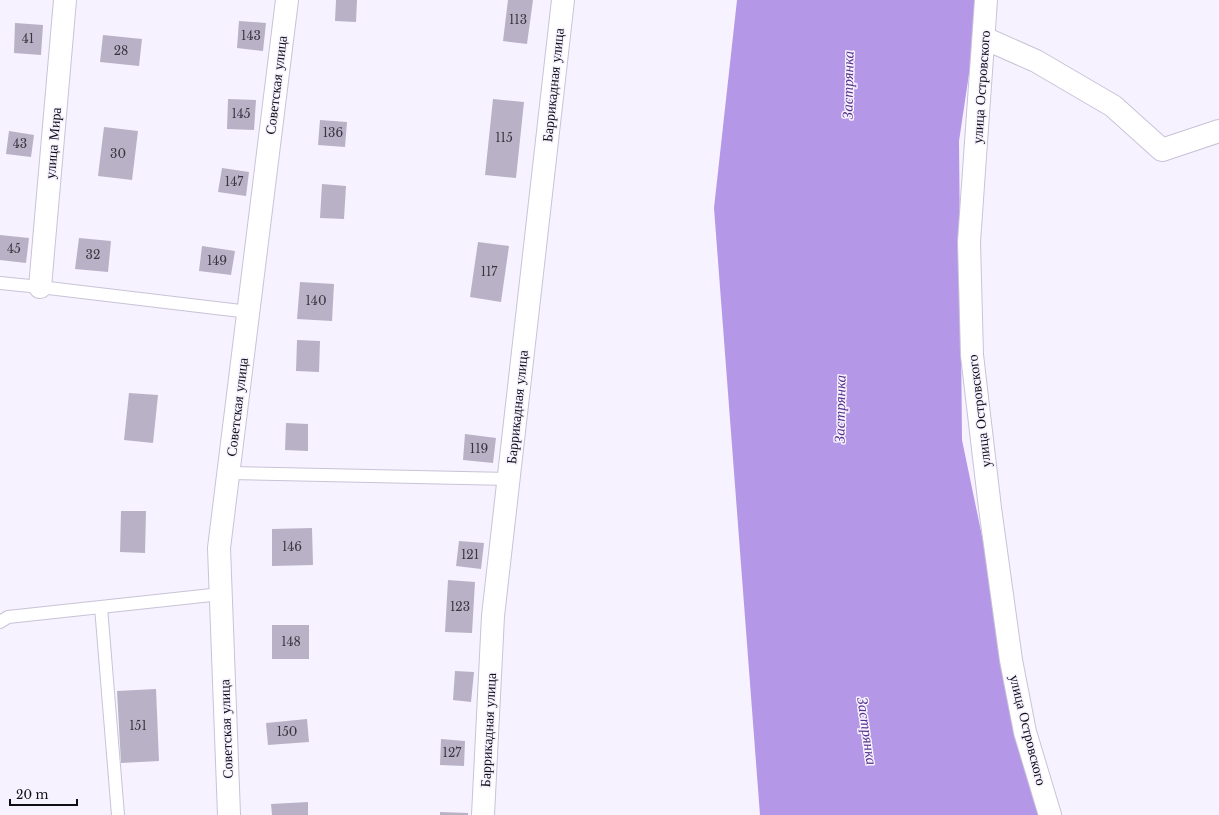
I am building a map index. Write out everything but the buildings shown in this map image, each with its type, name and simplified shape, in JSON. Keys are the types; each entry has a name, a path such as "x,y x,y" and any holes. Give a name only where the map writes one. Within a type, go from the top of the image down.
{"street":[{"name":"улица Мира","path":"40,287 65,0"},
{"name":"Советская улица","path":"229,815 220,548 287,0"},
{"name":"Баррикадная улица","path":"483,815 493,616 563,0"},
{"name":"улица Островского","path":"986,0 969,242 972,355 990,508 1011,660 1026,732 1050,815"},
{"path":"984,38 1036,61 1113,106 1162,150 1219,131"}],"lane":[{"path":"0,283 248,312"},
{"path":"229,473 509,480"},
{"path":"0,622 8,617 221,594"},
{"path":"102,608 118,815"}],"water":[{"name":"Застрянка","path":"737,0 980,0 959,141 962,440 1040,815 760,815 714,208"}]}
